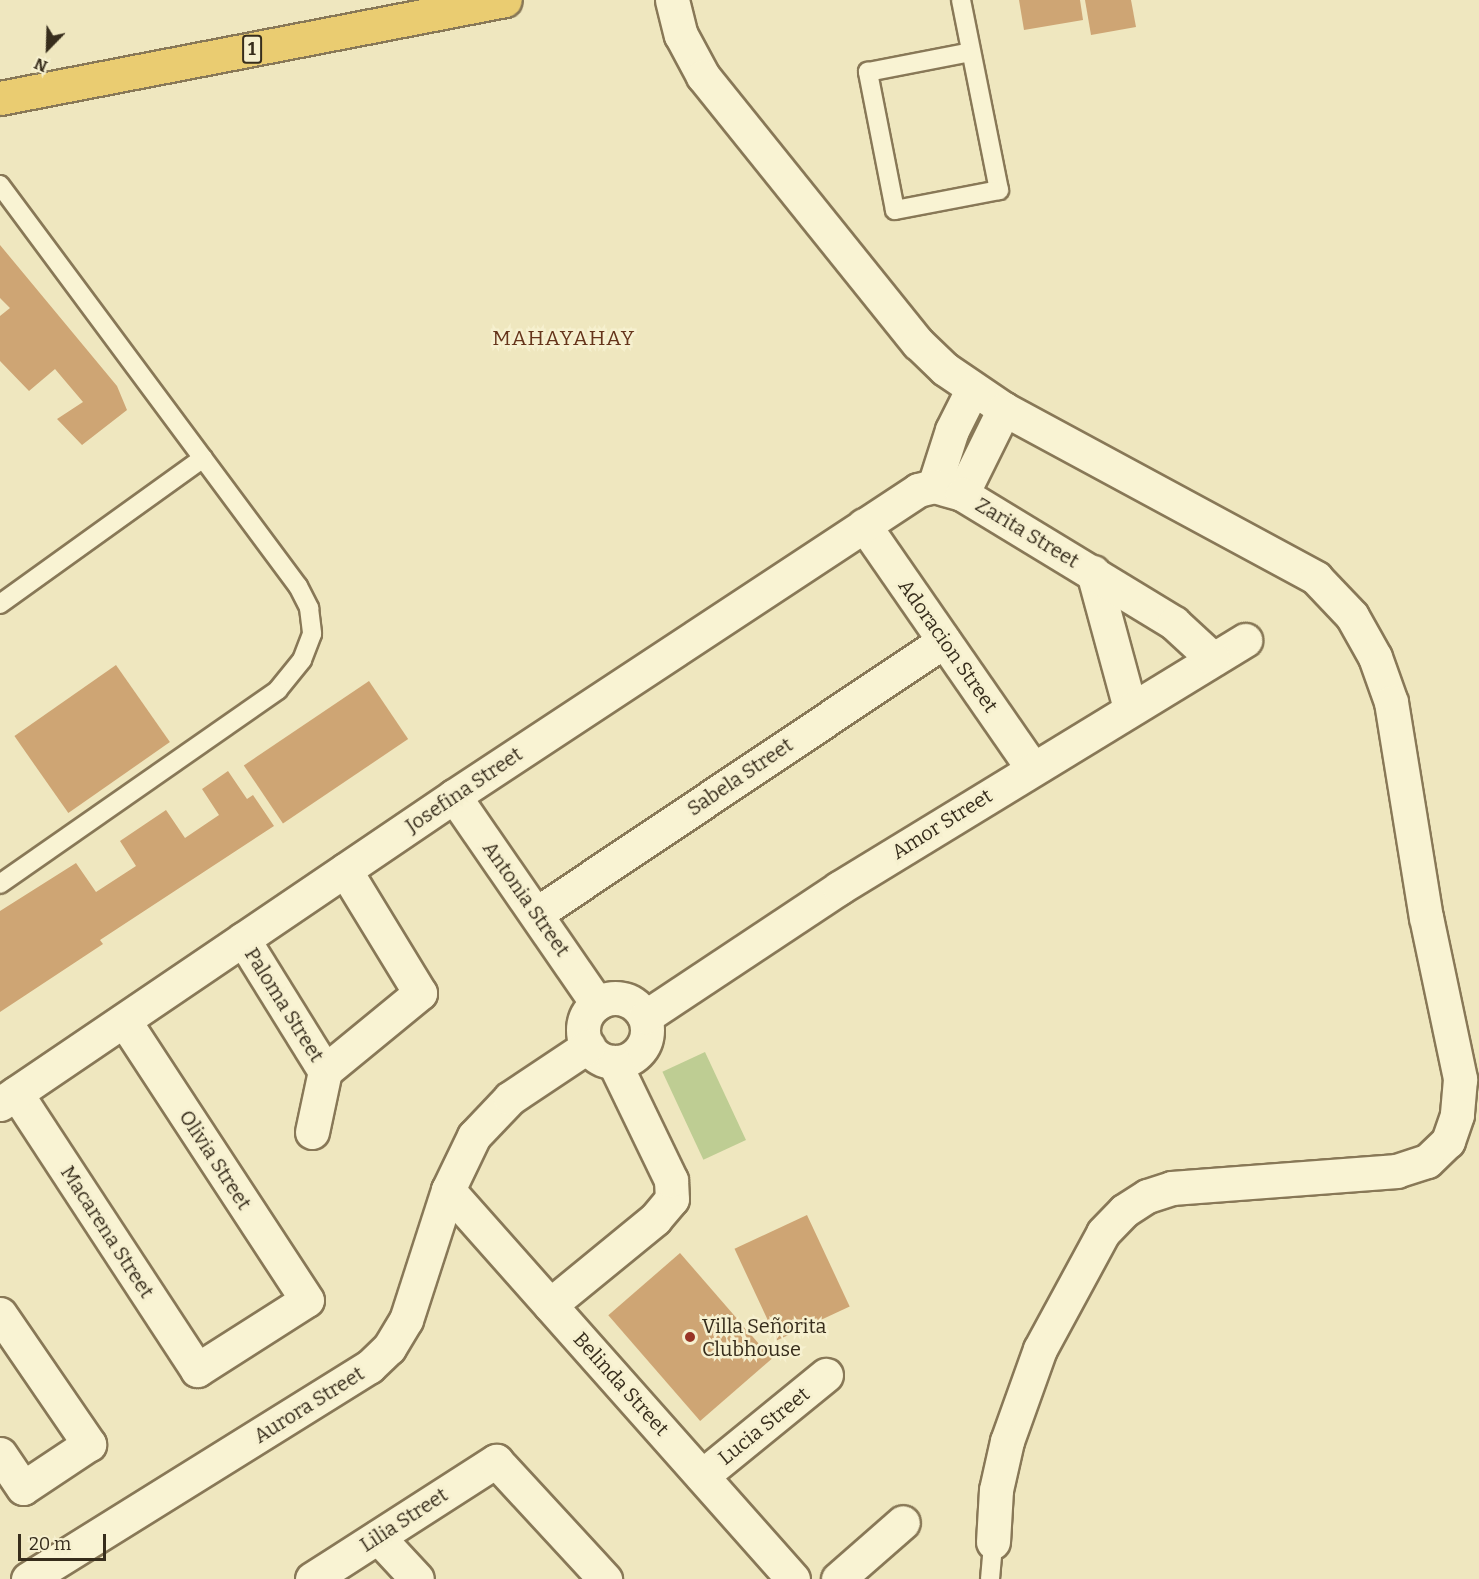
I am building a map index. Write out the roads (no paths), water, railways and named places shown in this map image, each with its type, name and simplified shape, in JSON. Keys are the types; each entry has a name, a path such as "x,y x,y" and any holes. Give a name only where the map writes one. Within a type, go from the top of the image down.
{"highway":[{"name":"1","path":"0,98 505,0"}],"street":[{"path":"672,0 681,35 703,76 918,343 972,390 1004,409 1316,578 1352,616 1375,657 1391,702 1426,917 1460,1079 1457,1115 1448,1141 1427,1161 1397,1171 1172,1188 1147,1196 1124,1211 1103,1233 1040,1349 1007,1441 996,1490 993,1542"},
{"path":"948,490 952,430 972,390"},
{"path":"948,490 1004,409"},
{"name":"Josefina Street","path":"8,1099 454,796 918,490 948,490"},
{"name":"Zarita Street","path":"948,490 1093,572 1174,623 1213,659"},
{"name":"Adoracion Street","path":"864,525 1032,768"},
{"name":"Zarita Street","path":"1093,572 1130,708"},
{"name":"Sabela Street","path":"536,914 944,640"},
{"name":"Amor Street","path":"645,1017 1032,768 1245,640"},
{"name":"Antonia Street","path":"454,796 597,1003"},
{"path":"312,1132 325,1071 420,993 345,870"},
{"name":"Paloma Street","path":"243,939 325,1071"},
{"path":"550,1305 655,1219 672,1199 671,1180 601,1054 585,1018 597,1003 624,999 645,1017 646,1037 642,1047 625,1060 601,1054"},
{"name":"Olivia Street","path":"124,1020 307,1300 197,1370"},
{"name":"Aurora Street","path":"28,1579 369,1367 389,1348 406,1320 448,1190 474,1136 490,1116 601,1054"},
{"name":"Macarena Street","path":"8,1099 197,1370"},
{"name":"Belinda Street","path":"448,1190 793,1579"},
{"path":"0,1314 89,1444 23,1488 0,1454"},
{"name":"Lucia Street","path":"702,1476 826,1375"},
{"name":"Lilia Street","path":"312,1579 496,1461 605,1579"},
{"path":"838,1579 903,1522"},
{"path":"378,1537 417,1579"}],"lane":[{"path":"961,0 999,190 895,210 868,72 971,52"},
{"path":"0,185 298,586 309,608 312,634 302,660 278,690 243,718 0,884"},
{"path":"0,604 203,458"},
{"path":"990,1579 993,1542"}],"place":[{"name":"Villa Señorita Clubhouse","path":"690,1337"}],"district":[{"name":"MAHAYAHAY","path":"564,338"}]}
